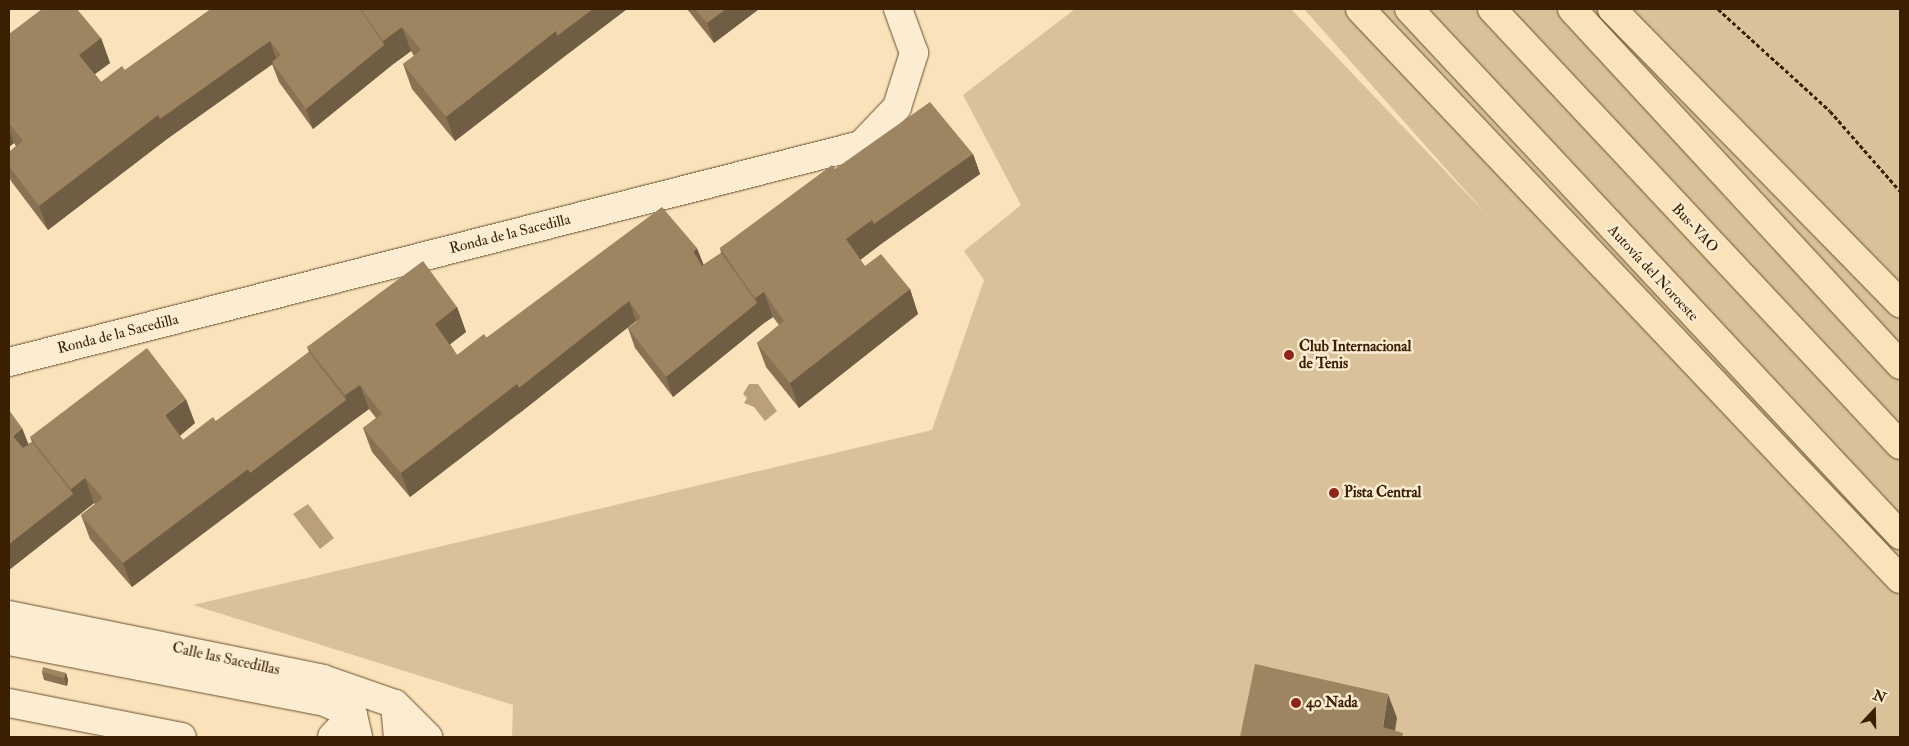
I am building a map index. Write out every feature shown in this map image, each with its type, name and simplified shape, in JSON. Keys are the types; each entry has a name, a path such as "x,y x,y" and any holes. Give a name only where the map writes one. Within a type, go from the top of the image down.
{"highway":[{"path":"1360,9 1900,579"},
{"name":"Autovía del Noroeste","path":"1409,9 1900,535"},
{"name":"Bus-VAO","path":"1492,9 1900,445"},
{"path":"1572,9 1900,365"},
{"path":"1612,9 1900,303"}],"street":[{"name":"Ronda de la Sacedilla","path":"9,362 861,145 896,106 914,53 898,9"},
{"name":"Calle las Sacedillas","path":"9,615 323,679 394,704 428,737"},
{"name":"Calle las Sacedillas","path":"9,642 325,702 356,726 332,737"},
{"path":"9,703 182,737"},
{"path":"394,704 398,737"}],"path":[{"path":"1718,9 1830,111 1900,191"}],"shaded area":[{"name":"Club Internacional de Tenis","path":"1075,9 1291,9 1488,216 1304,9 1900,9 1900,737 512,737 513,705 193,605 932,430 984,280 964,251 1021,205 963,95"},
{"path":"749,384 758,384 777,411 765,421 754,407 744,403 747,398 743,394"},
{"path":"308,504 334,538 320,549 293,514"}],"building":[{"path":"42,9 77,9 101,38 79,55 101,82 122,66 158,115 39,206 9,166 9,152 23,141 9,123 9,34"},
{"path":"211,9 360,9 384,45 306,109 272,62 281,55 270,41 160,119 125,70"},
{"path":"361,9 539,9 556,31 446,117 403,64 421,50 402,27 383,41"},
{"path":"539,9 593,9 557,36 556,31"},
{"path":"695,9 726,9 707,23"},
{"path":"930,102 973,154 874,224 835,169"},
{"path":"832,165 872,220 846,239 865,266 881,254 910,289 790,383 757,343 784,321 764,292 755,298 720,248"},
{"path":"662,207 697,248 693,251 702,266 721,253 757,303 666,377 628,328 641,318 629,301 519,388 486,338"},
{"path":"423,261 457,307 435,324 457,355 484,334 517,384 401,473 363,428 382,414 360,385 345,395 307,347"},
{"path":"147,348 186,399 165,415 183,440 213,417 248,469 123,563 81,515 103,498 85,478 71,489 30,437"},
{"path":"309,352 346,400 250,473 216,421"},
{"path":"9,410 22,428 13,436 23,448 32,442 73,494 9,544"},
{"path":"1255,664 1388,694 1383,727 1403,733 1402,737 1240,737"},
{"path":"43,667 66,673 64,678 42,672"}],"place":[{"name":"Club Internacional de Tenis","path":"1289,355"},
{"name":"Pista Central","path":"1334,493"},
{"name":"40 Nada","path":"1296,703"}]}
